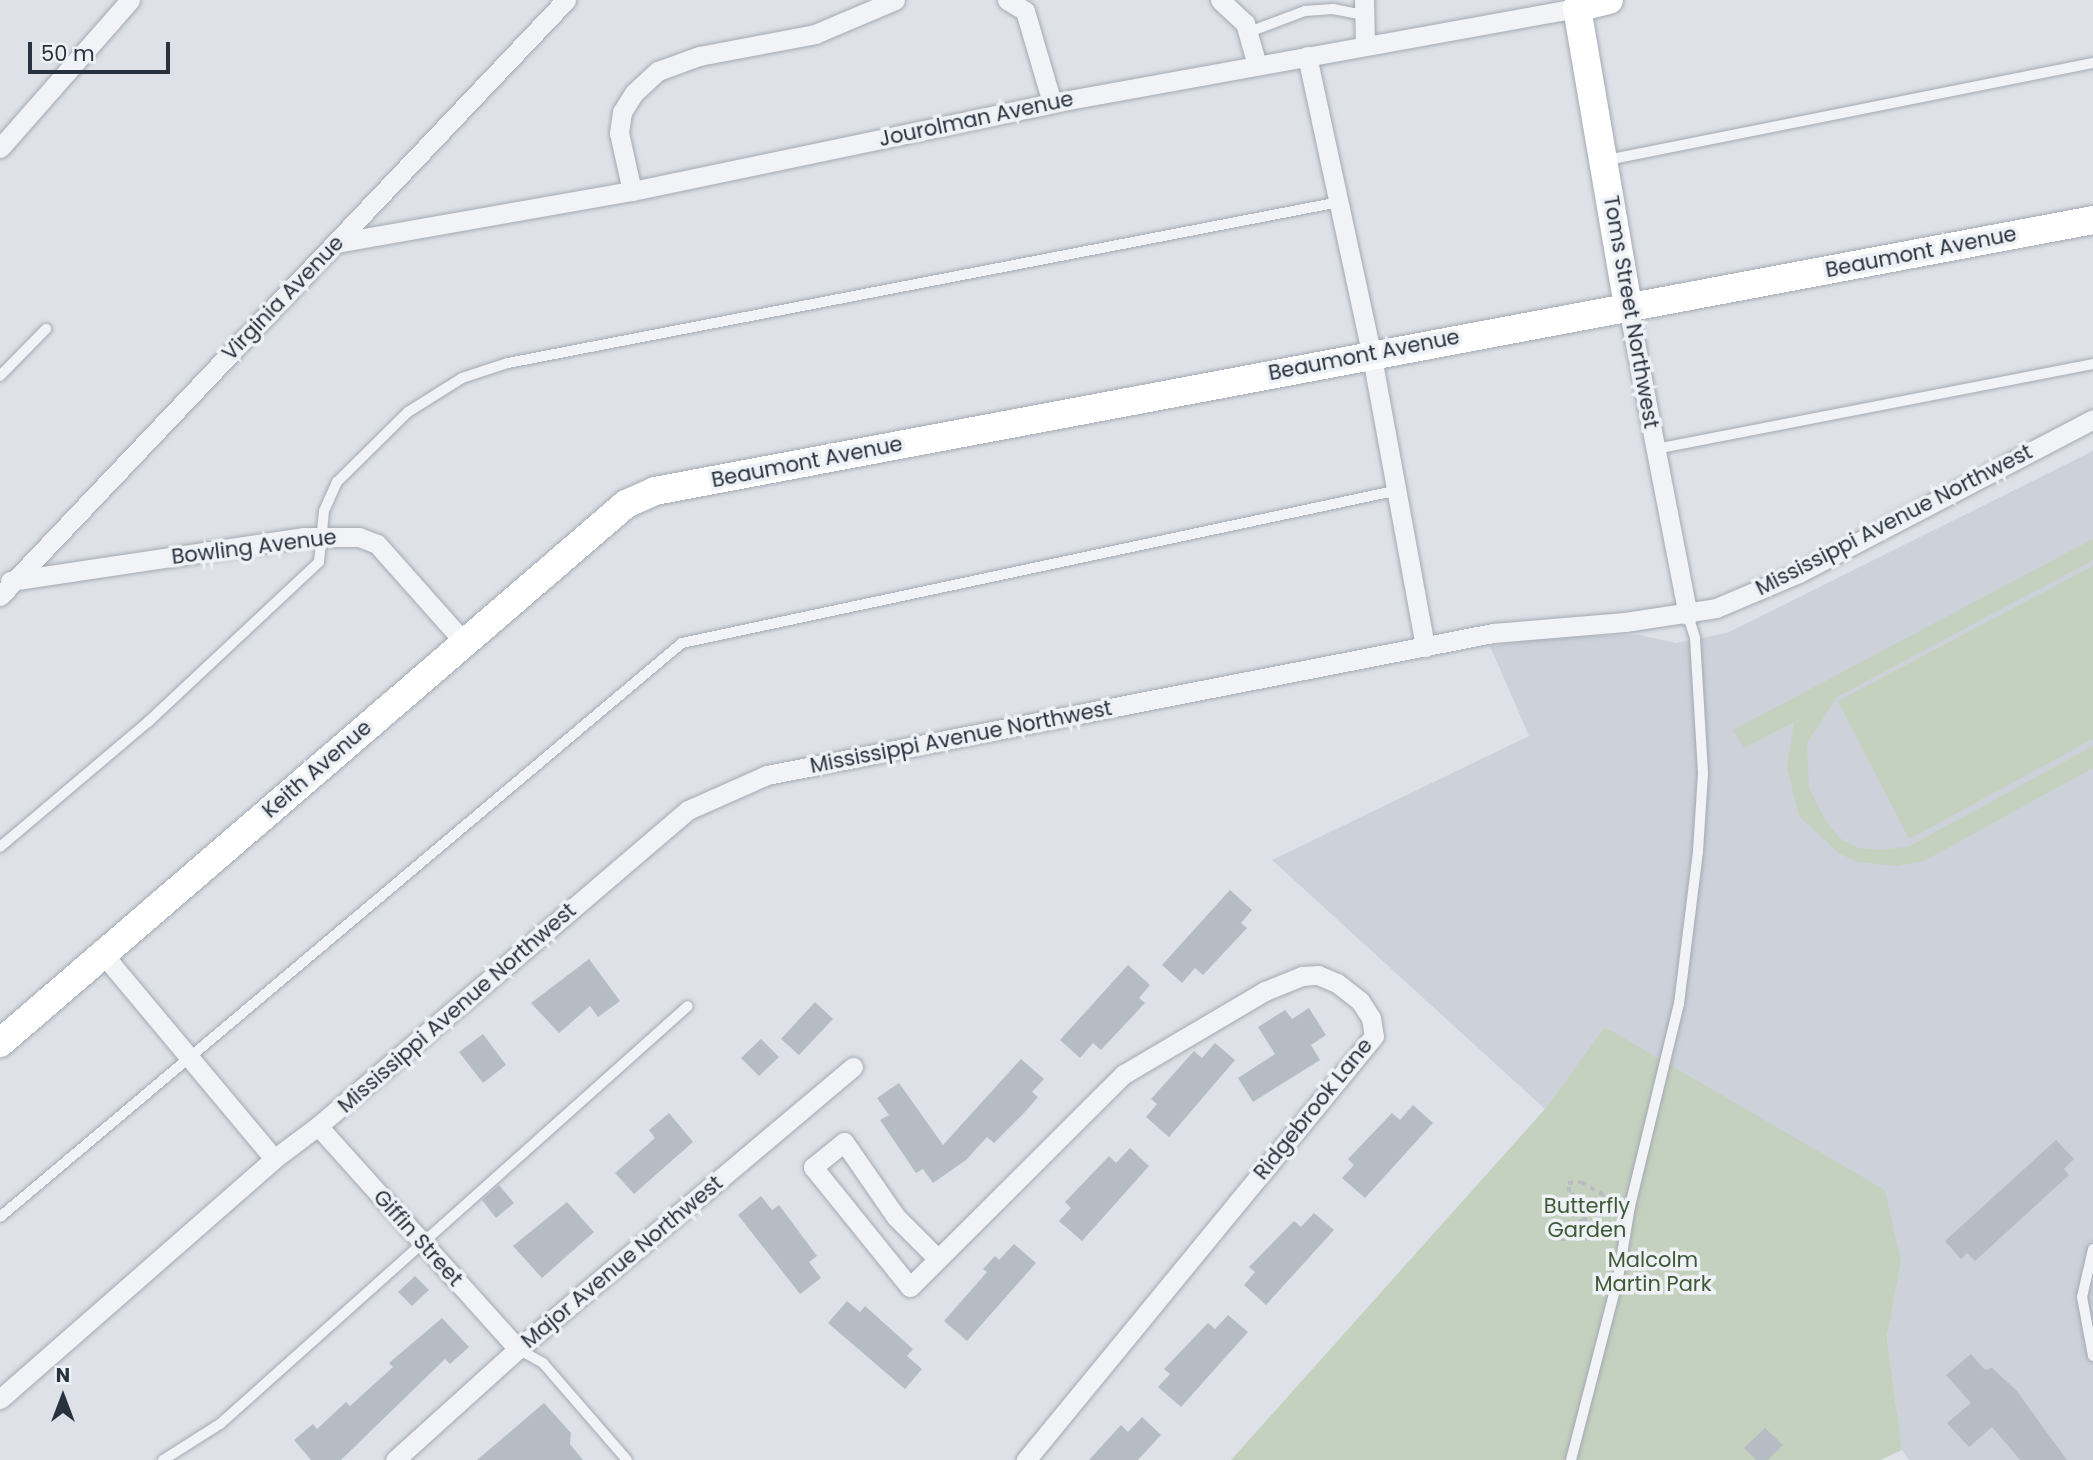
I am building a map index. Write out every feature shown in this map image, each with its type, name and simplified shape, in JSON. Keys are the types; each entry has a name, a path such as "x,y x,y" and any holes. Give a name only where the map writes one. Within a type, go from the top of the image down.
{"street":[{"path":"0,148 130,0"},
{"name":"Virginia Avenue","path":"0,596 7,581 336,243 566,0"},
{"path":"632,191 619,134 622,112 634,93 658,71 699,57 814,34 895,0"},
{"path":"1007,0 1025,11 1052,103"},
{"path":"1220,0 1249,32 1257,65"},
{"name":"Jourolman Avenue","path":"336,243 632,191 1052,103 1612,1"},
{"path":"1365,7 1365,44"},
{"name":"Toms Street Northwest","path":"1577,8 1629,307 1688,615"},
{"path":"1307,56 1371,352 1394,491 1425,647"},
{"name":"Beaumont Avenue","path":"636,499 655,491 1371,352 1629,307 2093,220"},
{"name":"Mississippi Avenue Northwest","path":"0,1399 274,1159 318,1126 688,810 767,775 1425,647 1556,625 1688,615 1799,573 2093,419"},
{"name":"Keith Avenue","path":"0,1043 464,642 636,499"},
{"name":"Bowling Avenue","path":"7,581 323,536 359,537 377,544 464,642"},
{"path":"102,953 274,1159"},
{"name":"Ridgebrook Lane","path":"937,1258 896,1217 844,1142 813,1167 910,1287 1124,1074 1265,991 1302,976 1318,975 1345,989 1371,1018 1374,1036 1026,1460"},
{"name":"Major Avenue Northwest","path":"395,1460 518,1349 853,1067"},
{"name":"Giffin Street","path":"318,1126 518,1349"}],"lane":[{"path":"1249,32 1305,11 1365,7"},
{"path":"1603,160 2093,63"},
{"path":"0,848 148,722 319,562 324,511 337,482 408,412 462,378 508,363 1339,202"},
{"path":"0,376 46,329"},
{"path":"1656,449 2093,364"},
{"path":"0,1217 682,643 1394,491"},
{"path":"1571,1460 1625,1246 1629,1206 1679,1004 1699,851 1703,773 1695,638 1688,615"},
{"path":"163,1460 220,1424 688,1006"},
{"path":"2093,1249 2082,1297 2093,1356"},
{"path":"518,1349 543,1363 627,1460"}],"path":[{"path":"1599,1215 1605,1196 1582,1182 1568,1183 1569,1192 1599,1215 1604,1231"},
{"path":"1594,1211 1583,1221 1563,1227 1561,1240 1588,1240 1604,1231"},
{"path":"1583,1221 1604,1231 1625,1246"}],"shaded area":[{"path":"2093,451 2093,1460 1909,1460 1902,1450 1887,1337 1901,1262 1606,1027 1545,1109 1272,860 1529,736 1490,646 1555,637 1640,635 1676,643 1727,633"}],"green space":[{"path":"2093,539 2093,560 1837,697 1807,743 1809,788 1827,823 1842,840 1859,848 1883,850 1910,846 2093,746 2093,768 1924,861 1896,866 1858,862 1840,854 1799,816 1787,768 1794,722 1744,748 1733,730"},
{"path":"2093,566 2093,739 1909,839 1838,701"},
{"name":"Malcolm Martin Park","path":"1605,1027 1885,1190 1901,1262 1887,1337 1902,1450 1880,1460 1231,1460 1545,1109"}],"building":[{"path":"1230,890 1252,910 1241,923 1247,928 1203,975 1195,968 1182,983 1162,965"},
{"path":"589,959 620,1001 598,1017 590,1006 559,1033 531,1003"},
{"path":"1128,965 1150,985 1139,998 1145,1003 1101,1050 1093,1043 1080,1058 1060,1040"},
{"path":"815,1002 833,1019 799,1055 781,1039"},
{"path":"1309,1008 1326,1035 1311,1045 1320,1060 1253,1102 1238,1078 1275,1054 1258,1027 1285,1010 1292,1019"},
{"path":"483,1034 506,1065 483,1083 459,1052"},
{"path":"761,1039 779,1057 759,1076 741,1058"},
{"path":"1215,1043 1235,1060 1169,1137 1146,1117 1157,1104 1151,1099 1194,1051 1202,1058"},
{"path":"1021,1059 1044,1079 1032,1092 1038,1097 1025,1112 994,1143 987,1137 966,1160 933,1183 923,1169 916,1173 880,1120 889,1115 877,1098 899,1083 943,1145"},
{"path":"1413,1105 1433,1123 1365,1198 1342,1178 1354,1165 1348,1159 1392,1113 1400,1120"},
{"path":"669,1113 693,1142 634,1194 615,1173 655,1138 649,1130"},
{"path":"2056,1140 2074,1159 2064,1169 2069,1175 1975,1261 1967,1253 1961,1259 1945,1241"},
{"path":"1130,1148 1149,1166 1082,1241 1059,1221 1071,1208 1065,1202 1109,1156 1116,1163"},
{"path":"499,1185 514,1203 496,1218 482,1200"},
{"path":"761,1196 772,1210 779,1205 817,1256 809,1262 821,1278 800,1294 738,1215"},
{"path":"567,1202 594,1232 542,1278 513,1246"},
{"path":"1314,1213 1334,1230 1266,1305 1244,1285 1255,1272 1249,1267 1294,1221 1301,1227"},
{"path":"1014,1244 1036,1263 967,1341 944,1321 987,1272 983,1269 995,1256 999,1260"},
{"path":"415,1276 429,1290 412,1306 398,1292"},
{"path":"847,1301 860,1312 865,1306 913,1349 907,1356 922,1369 905,1389 828,1323"},
{"path":"1228,1315 1248,1332 1181,1407 1158,1387 1170,1374 1164,1369 1208,1323 1215,1329"},
{"path":"442,1318 469,1347 450,1364 445,1359 341,1460 311,1460 294,1440 313,1424 317,1429 346,1402 350,1406 393,1367 389,1363"},
{"path":"1971,1354 1985,1370 1992,1368 2016,1390 2067,1460 2020,1460 1992,1427 1969,1447 1947,1423 1971,1403 1946,1375"},
{"path":"544,1403 571,1433 570,1444 583,1460 477,1460"},
{"path":"1142,1417 1161,1435 1138,1460 1089,1460 1121,1425 1128,1432"},
{"path":"1765,1428 1783,1445 1768,1460 1756,1460 1744,1448"}],"park label":[{"name":"Butterfly Garden","path":"1587,1218"}]}
